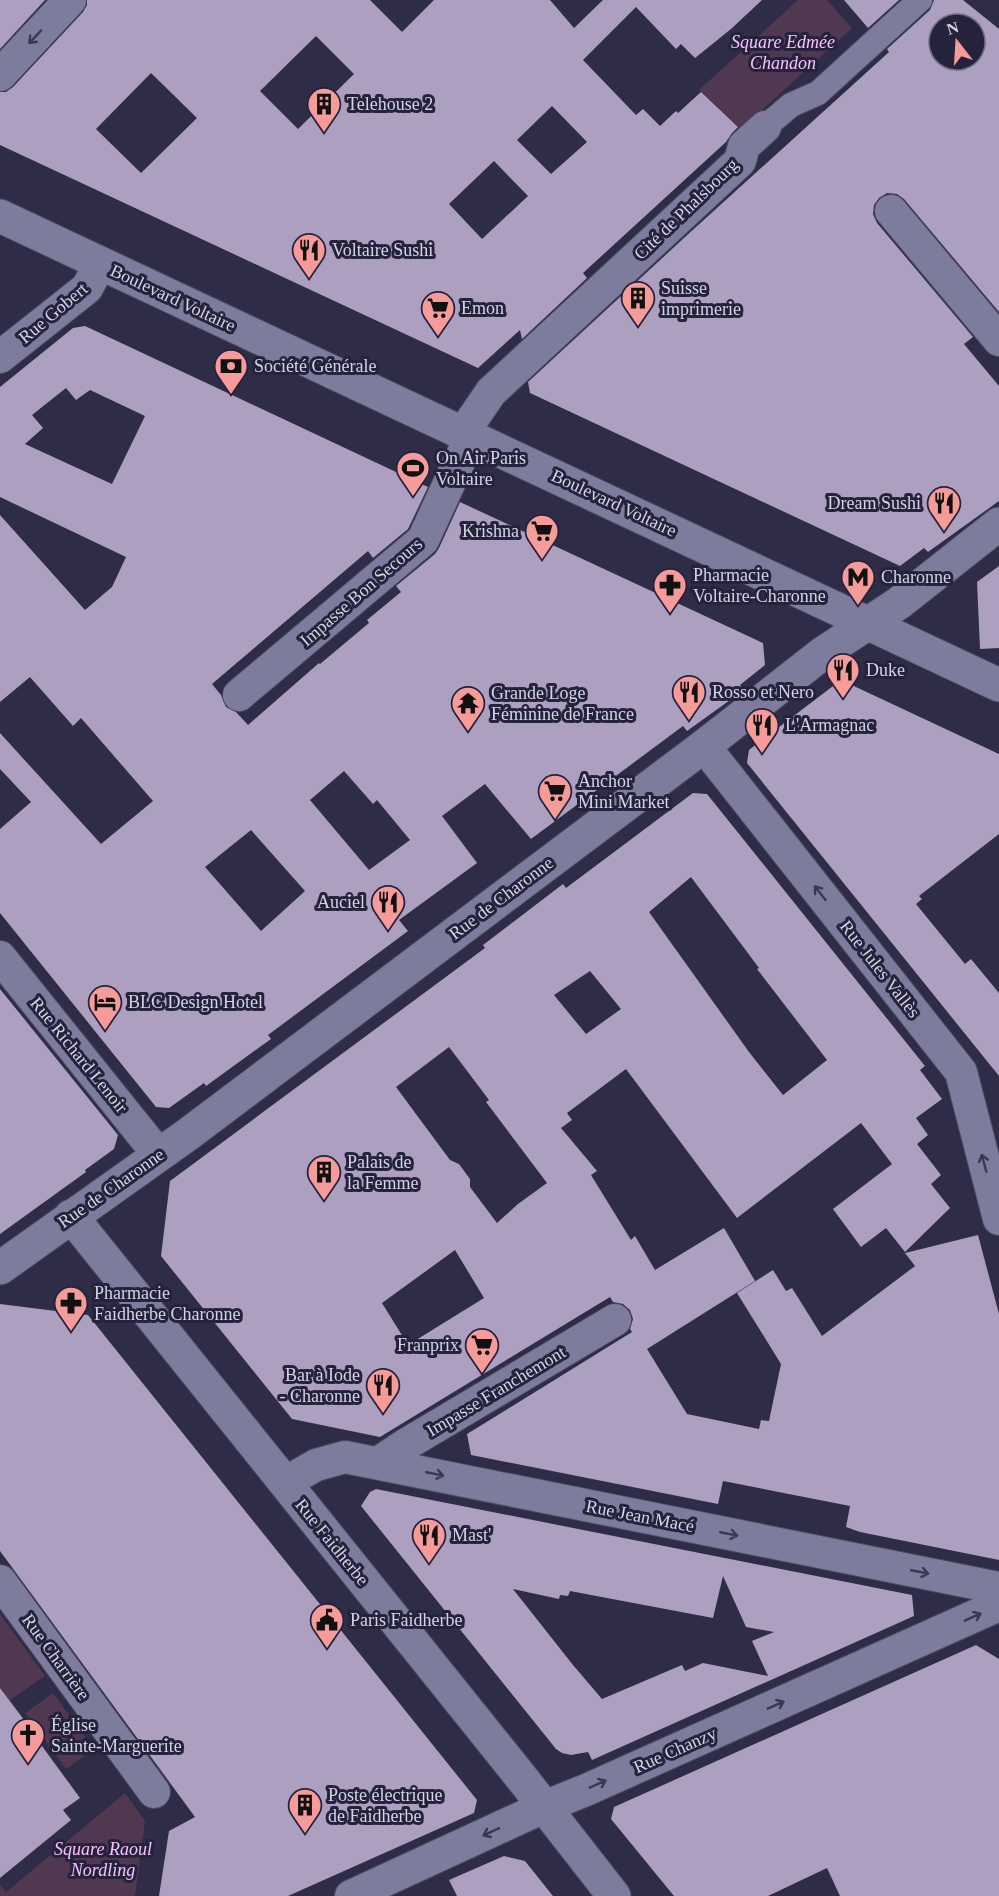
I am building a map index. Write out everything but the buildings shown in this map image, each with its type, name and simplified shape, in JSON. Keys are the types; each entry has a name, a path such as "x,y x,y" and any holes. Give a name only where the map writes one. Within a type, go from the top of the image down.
{"street":[{"path":"0,75 70,0"},
{"name":"Cité de Phalsbourg","path":"467,434 491,392 740,160 744,146 792,105 818,93 921,0"},
{"path":"891,211 999,340"},
{"name":"Boulevard Voltaire","path":"0,216 999,685"},
{"name":"Rue Gobert","path":"0,357 87,288 100,264"},
{"name":"Impasse Bon Secours","path":"239,695 423,540 467,434"},
{"name":"Rue de Charonne","path":"0,1268 187,1135 704,746 823,653 899,603 999,524"},
{"name":"Rue Jules Vallès","path":"704,746 961,1072 999,1219"},
{"name":"Rue Richard Lenoir","path":"0,957 158,1154"},
{"name":"Rue Faidherbe","path":"71,1216 614,1896"},
{"name":"Impasse Franchemont","path":"378,1463 615,1320"},
{"name":"Rue Jean Macé","path":"285,1483 316,1465 345,1456 999,1588"},
{"name":"Rue Charrière","path":"0,1581 154,1792"},
{"name":"Rue Chanzy","path":"351,1896 544,1807 999,1605"}],"green space":[{"name":"Square Edmée Chandon","path":"798,0 827,0 852,28 741,129 699,90"},
{"path":"0,1614 45,1676 9,1701 0,1687"},
{"path":"53,1693 94,1749 66,1769 25,1713"},
{"name":"Square Raoul Nordling","path":"125,1793 145,1821 135,1896 0,1896 0,1885 6,1892"}],"place":[{"name":"Telehouse 2","path":"324,133"},
{"name":"Voltaire Sushi","path":"309,279"},
{"name":"Suisse imprimerie","path":"638,327"},
{"name":"Emon","path":"438,337"},
{"name":"Société Générale","path":"231,395"},
{"name":"On Air Paris Voltaire","path":"413,497"},
{"name":"Dream Sushi","path":"944,532"},
{"name":"Krishna","path":"542,560"},
{"name":"Charonne","path":"858,606"},
{"name":"Pharmacie Voltaire-Charonne","path":"670,614"},
{"name":"Duke","path":"843,699"},
{"name":"Rosso et Nero","path":"689,721"},
{"name":"Grande Loge Féminine de France","path":"468,732"},
{"name":"L'Armagnac","path":"762,754"},
{"name":"Anchor Mini Market","path":"555,820"},
{"name":"Auciel","path":"388,931"},
{"name":"BLC Design Hotel","path":"105,1031"},
{"name":"Palais de la Femme","path":"324,1201"},
{"name":"Pharmacie Faidherbe Charonne","path":"71,1332"},
{"name":"Franprix","path":"482,1374"},
{"name":"Bar à Iode - Charonne","path":"383,1414"},
{"name":"Mast'","path":"429,1564"},
{"name":"Paris Faidherbe","path":"327,1649"},
{"name":"Église Sainte-Marguerite","path":"28,1764"},
{"name":"Poste électrique de Faidherbe","path":"305,1834"}]}
